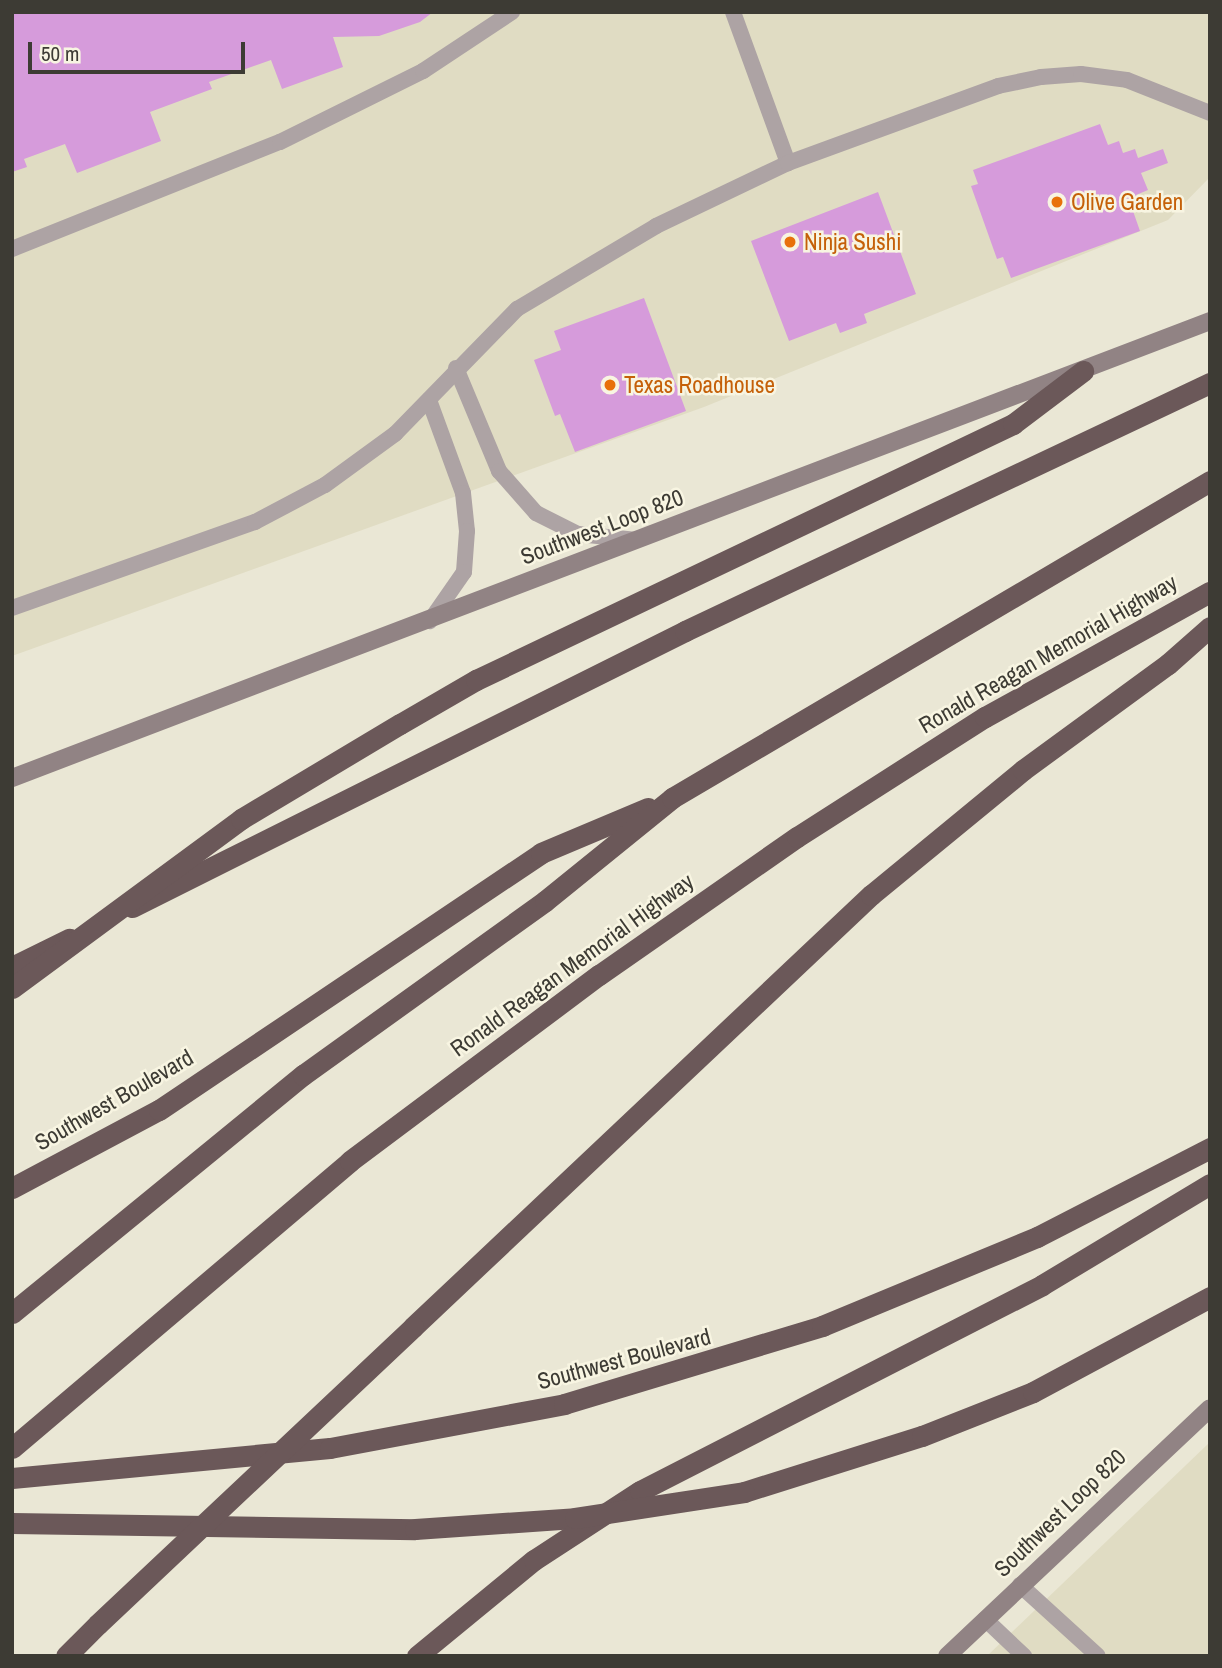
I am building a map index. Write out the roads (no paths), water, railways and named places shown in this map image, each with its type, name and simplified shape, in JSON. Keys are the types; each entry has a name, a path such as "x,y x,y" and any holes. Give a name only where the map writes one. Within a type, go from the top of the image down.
{"highway":[{"path":"12,988 241,819 400,724 488,674 1013,424 1083,372"},
{"path":"12,967 685,631 1210,383"},
{"path":"12,1313 303,1075 545,901 672,798 1210,481"},
{"name":"Ronald Reagan Memorial Highway","path":"12,1448 350,1161 599,975 797,837 985,717 1210,592"},
{"path":"66,1656 871,895 1210,627"},
{"name":"Southwest Boulevard","path":"12,1188 159,1110 541,853 672,798"},
{"name":"Southwest Boulevard","path":"12,1478 330,1448 564,1404 738,1354 847,1316 1037,1237 1210,1148"},
{"path":"417,1656 534,1560 640,1491 1042,1285 1210,1184"},
{"path":"12,1523 415,1530 575,1518 744,1492 922,1436 1033,1392 1210,1297"}],"main road":[{"name":"Southwest Loop 820","path":"12,778 1083,372 1210,321"},
{"name":"Southwest Loop 820","path":"947,1656 1210,1408"}],"lane":[{"path":"12,249 154,196 304,131 424,71 512,12"},
{"path":"733,12 788,163"},
{"path":"12,608 255,522 325,485 395,434 456,368 517,309 585,265 723,191 788,163 998,86 1041,77 1081,74 1127,80 1210,113"},
{"path":"456,368 474,420 499,471 536,513 578,534 637,540"},
{"path":"429,400 463,493 467,531 464,572 430,621"},
{"path":"1020,1585 1098,1656"},
{"path":"985,1619 1024,1656"}],"place":[{"name":"Olive Garden","path":"1057,202"},
{"name":"Ninja Sushi","path":"790,242"},
{"name":"Texas Roadhouse","path":"610,385"}]}
